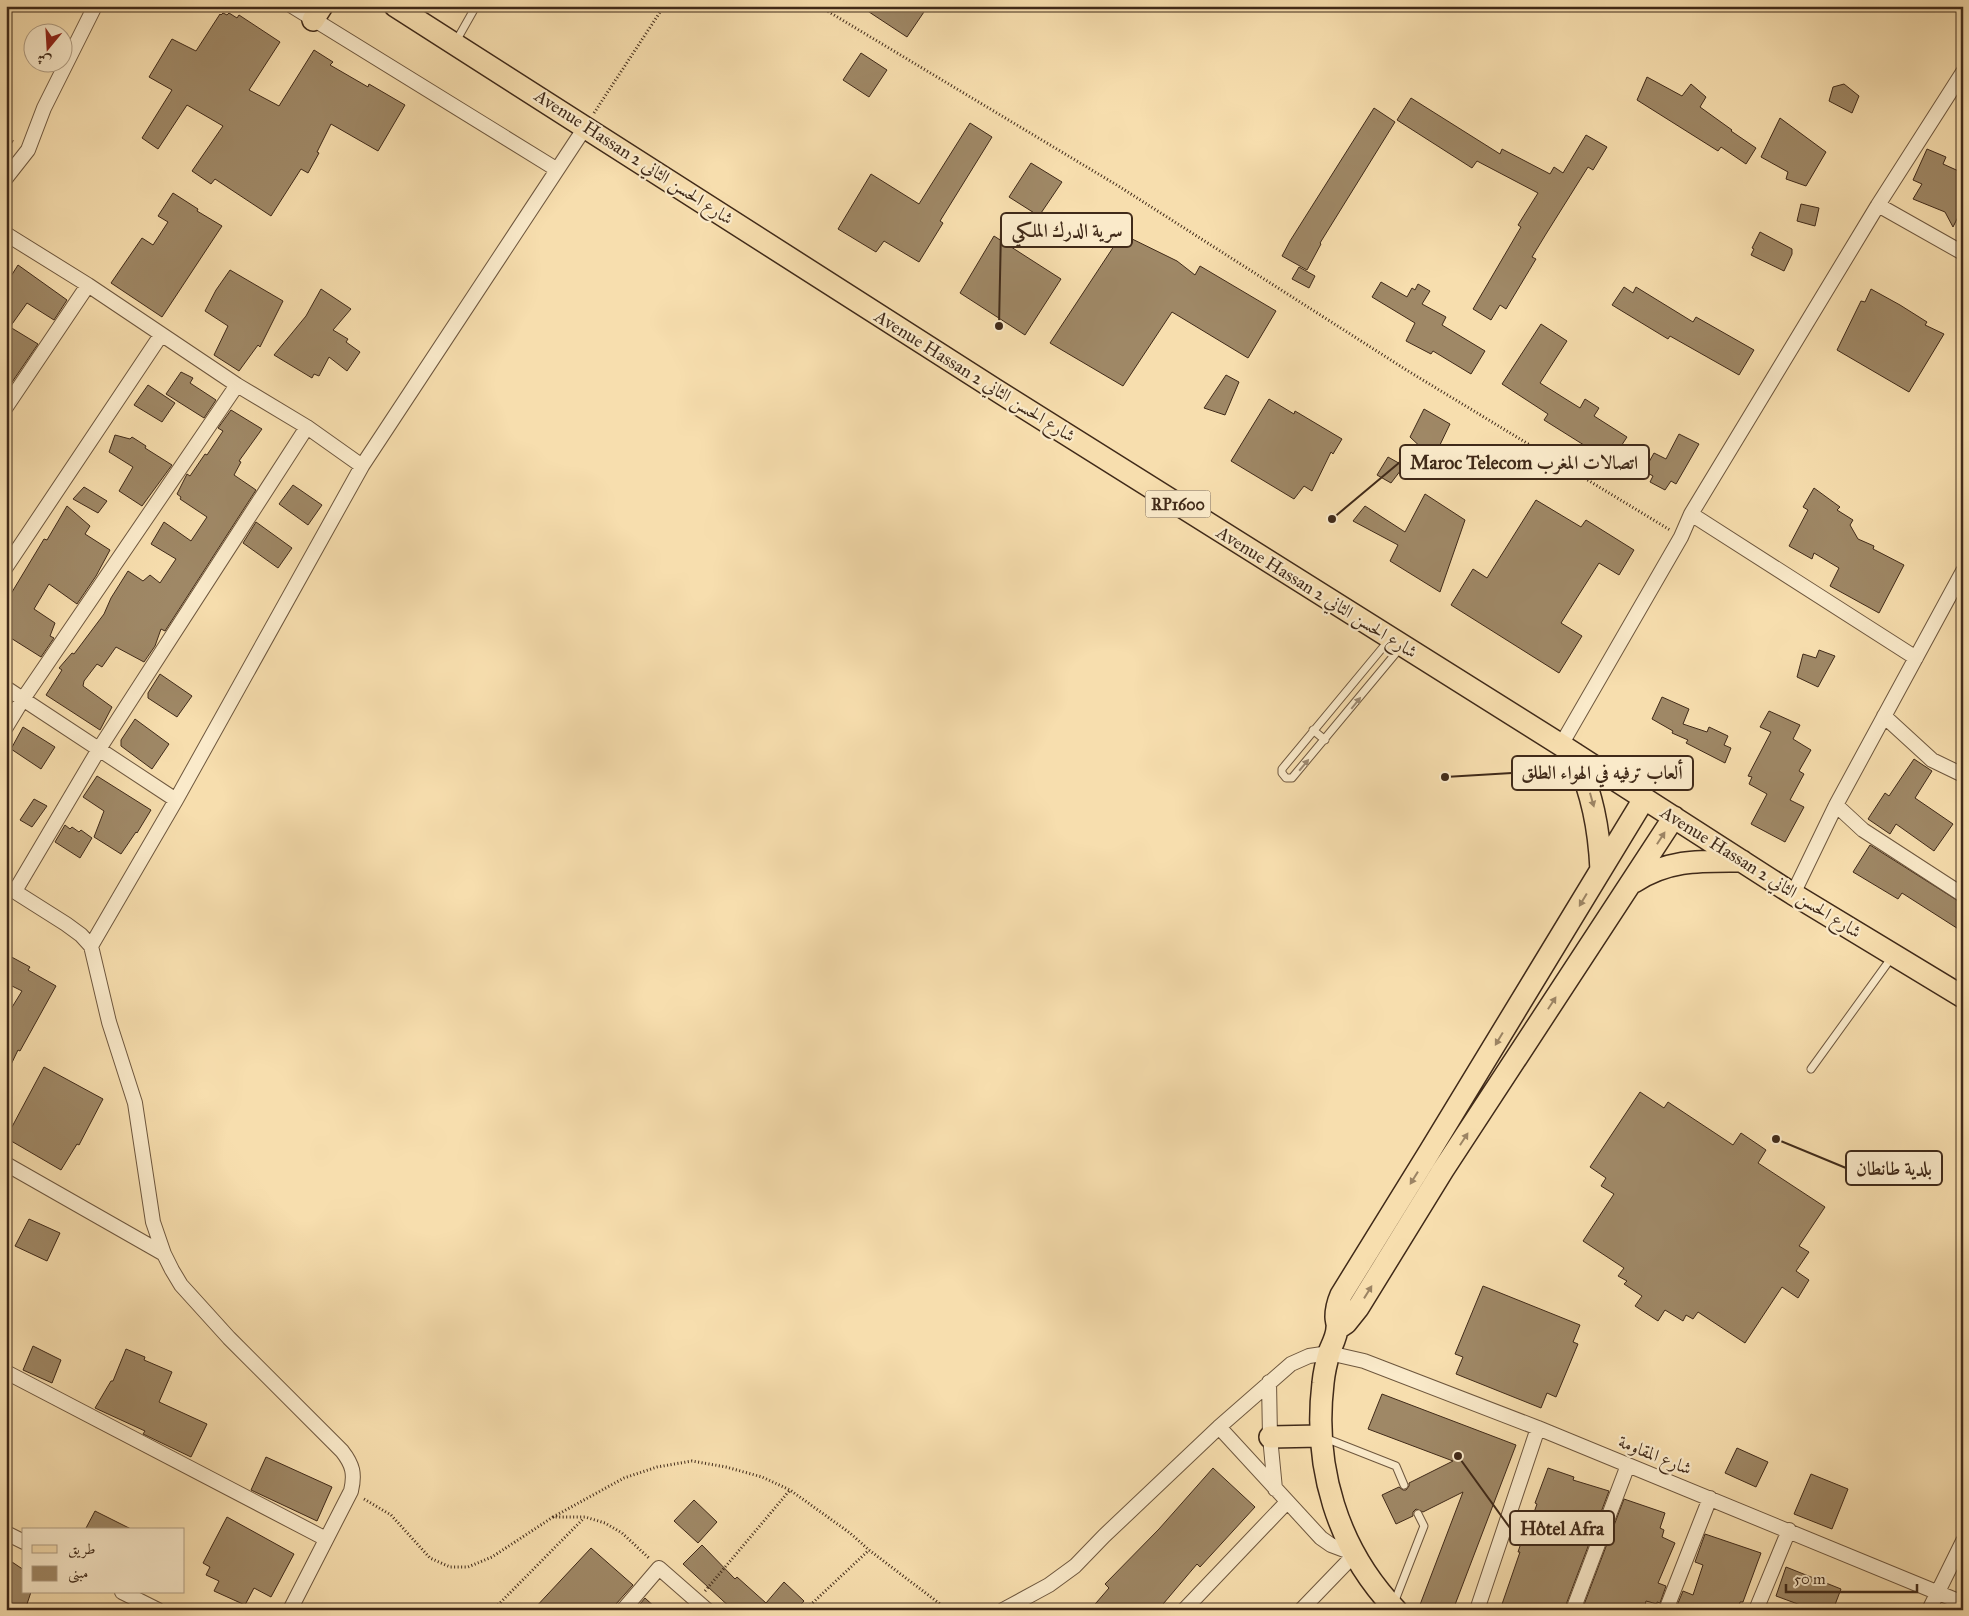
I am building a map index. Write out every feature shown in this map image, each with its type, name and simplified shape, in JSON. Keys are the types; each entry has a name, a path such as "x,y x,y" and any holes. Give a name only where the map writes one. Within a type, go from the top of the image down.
{"main road":[{"name":"Avenue Hassan 2 شارع الحسن الثاني","path":"395,6 586,126 996,390 1793,894 1963,997"},
{"path":"1568,750 1587,782 1595,811 1600,840 1601,870"},
{"path":"1395,1608 1370,1577 1355,1554 1343,1532 1327,1485 1320,1436 1320,1408 1329,1353 1338,1329 1336,1318 1341,1295 1644,799"},
{"path":"1338,1329 1346,1323 1358,1308 1443,1170 1674,817"},
{"path":"1630,885 1650,872 1672,864 1702,861 1742,861"},
{"path":"1270,1437 1320,1436"}],"street":[{"path":"6,178 28,150 44,108 95,6"},
{"path":"292,6 318,13 556,170"},
{"path":"1568,750 1681,537 1691,514 1878,205 1963,72"},
{"path":"91,946 176,800 362,466 586,126"},
{"path":"1878,205 1963,253"},
{"path":"6,234 88,285 237,385 307,427 362,466"},
{"path":"6,407 88,285"},
{"path":"6,567 161,335"},
{"path":"6,727 23,699 237,385"},
{"path":"290,1610 351,1491 354,1474 348,1458 228,1338 182,1285 164,1254 153,1222 135,1103 105,1008 91,946 81,935 66,924 11,889 307,427"},
{"path":"1691,514 1916,658"},
{"path":"1793,894 1836,805 1963,571"},
{"path":"6,688 176,800"},
{"path":"1884,716 1932,760 1963,776"},
{"path":"1836,805 1863,830 1963,895"},
{"path":"6,1164 164,1254"},
{"path":"1003,1610 1049,1585 1076,1566 1219,1427 1291,1364 1309,1356 1329,1353"},
{"name":"شارع المقاومة","path":"1329,1353 1346,1355 1364,1361 1538,1428 1963,1603"},
{"path":"6,1372 326,1539"},
{"path":"1269,1382 1270,1437 1275,1489"},
{"path":"1219,1427 1321,1538 1331,1546 1355,1554 1301,1610"},
{"path":"1477,1610 1538,1428"},
{"path":"1573,1610 1628,1465"},
{"path":"1666,1610 1710,1498"},
{"path":"1184,1610 1287,1502"},
{"path":"1756,1610 1789,1530"},
{"path":"6,1533 22,1541"},
{"path":"1929,1610 1963,1541"},
{"path":"623,1610 659,1568 702,1605"},
{"path":"126,1594 158,1610"}],"lane":[{"path":"455,43 476,6"},
{"path":"1397,642 1325,740 1292,778 1286,778 1282,769 1313,730 1397,642"},
{"path":"1313,730 1325,740"},
{"path":"1811,1069 1894,954"},
{"path":"1320,1436 1396,1466 1404,1485"},
{"path":"1395,1608 1424,1526 1418,1514"}],"path":[{"path":"586,126 664,6"},
{"path":"819,6 1120,187 1408,371 1681,537"},
{"path":"351,1491 392,1515 430,1558 450,1567 468,1567 492,1557 553,1517 624,1478 657,1467 692,1461 726,1467 762,1477 790,1490 850,1533 869,1550 948,1610"},
{"path":"702,1605 790,1490"},
{"path":"553,1517 585,1517 605,1523 622,1533 659,1568"},
{"path":"493,1610 585,1517"},
{"path":"805,1610 869,1550"}],"building":[{"path":"860,6 928,6 907,37"},
{"path":"229,13 237,18 239,15 280,42 249,90 279,106 314,50 333,62 330,65 368,87 369,84 405,105 378,151 331,124 308,173 301,169 271,216 215,179 211,184 192,171 223,126 187,105 158,149 142,138 172,90 149,77 172,39 196,51 220,14 227,15"},
{"path":"861,53 887,70 869,97 843,80"},
{"path":"1647,77 1682,96 1691,84 1706,97 1700,107 1756,148 1746,164 1721,147 1718,151 1637,100"},
{"path":"1844,84 1859,96 1852,113 1829,101 1833,87"},
{"path":"1411,98 1500,154 1502,149 1550,174 1554,167 1563,173 1586,135 1607,147 1593,170 1588,167 1546,234 1532,257 1536,259 1506,309 1500,305 1491,320 1473,309 1521,227 1518,225 1538,193 1477,161 1472,168 1397,120"},
{"path":"1374,108 1395,122 1320,243 1307,270 1282,256"},
{"path":"1780,118 1826,152 1806,186 1786,179 1788,172 1761,157"},
{"path":"970,123 992,137 940,221 943,223 919,262 884,241 876,252 838,229 871,174 919,204"},
{"path":"1927,149 1946,157 1943,164 1963,173 1963,207 1953,227 1945,212 1913,199 1922,184 1913,180"},
{"path":"1031,163 1062,182 1039,216 1009,197"},
{"path":"173,193 198,209 197,211 222,226 162,317 111,283 142,238 153,245 168,222 158,216"},
{"path":"1801,204 1819,208 1815,226 1797,221"},
{"path":"1760,232 1792,249 1792,254 1784,271 1751,255 1754,249 1752,248"},
{"path":"1122,234 1177,261 1195,275 1200,266 1276,311 1248,358 1172,312 1123,386 1050,343"},
{"path":"994,236 1061,279 1025,335 960,293"},
{"path":"18,265 67,300 54,320 27,303 10,327 38,344 6,391 6,284"},
{"path":"1299,267 1315,276 1309,288 1292,279"},
{"path":"230,270 283,301 260,347 258,345 239,371 214,355 228,326 205,311 216,290"},
{"path":"1381,282 1407,297 1412,288 1415,290 1418,284 1430,291 1422,304 1446,317 1442,325 1485,351 1471,374 1433,351 1431,354 1406,341 1415,323 1372,297"},
{"path":"1624,287 1633,293 1636,287 1693,322 1696,317 1754,350 1739,375 1670,336 1668,339 1612,305"},
{"path":"321,289 351,309 333,330 348,339 346,342 360,352 347,371 329,357 319,376 314,374 312,378 274,355 306,316"},
{"path":"1871,289 1927,322 1925,325 1944,334 1909,392 1837,350 1861,301 1865,302"},
{"path":"1541,324 1567,341 1540,383 1580,408 1585,399 1599,408 1594,416 1627,437 1614,457 1598,447 1595,452 1544,420 1548,414 1502,384"},
{"path":"181,372 193,378 190,383 216,400 204,418 166,394"},
{"path":"1226,375 1239,382 1225,415 1204,408"},
{"path":"148,385 175,403 162,422 134,405"},
{"path":"1269,399 1294,414 1295,411 1342,439 1333,454 1331,452 1312,491 1304,486 1294,499 1231,461"},
{"path":"1424,409 1450,424 1437,451 1430,447 1427,453 1410,437"},
{"path":"231,410 262,429 239,461 241,462 234,475 256,490 165,631 161,629 155,646 144,662 116,647 102,667 97,664 84,681 83,686 112,707 100,730 46,695 62,670 59,668 72,653 74,654 104,614 111,598 128,571 143,581 150,575 160,583 176,559 151,544 164,522 191,541 207,517 180,499 181,497 177,494 187,474 190,476 223,431 218,428"},
{"path":"1679,434 1699,444 1676,484 1671,481 1665,490 1650,482 1653,476 1644,471 1654,453 1666,459"},
{"path":"115,435 130,439 132,437 146,446 145,448 172,465 142,506 119,491 133,467 109,452"},
{"path":"1388,457 1404,466 1391,483 1377,475"},
{"path":"293,485 322,505 308,525 279,504"},
{"path":"84,487 107,501 98,513 73,499"},
{"path":"1814,488 1840,507 1837,510 1853,520 1850,525 1858,539 1874,546 1873,549 1904,565 1879,613 1830,586 1839,568 1814,553 1812,559 1789,546 1808,510 1803,507"},
{"path":"1425,494 1465,520 1440,592 1390,561 1398,545 1353,521 1365,506 1405,532"},
{"path":"1536,500 1581,527 1586,520 1634,550 1619,575 1599,563 1561,623 1582,636 1559,673 1451,605 1473,569 1487,578"},
{"path":"67,506 90,526 85,534 110,550 96,576 77,604 49,584 34,609 55,623 50,636 54,638 41,657 6,635 6,602 44,539 47,540"},
{"path":"256,522 292,548 278,568 243,543"},
{"path":"1819,650 1835,656 1818,687 1797,677 1803,654 1816,658"},
{"path":"160,674 192,696 177,717 148,698 148,693"},
{"path":"1662,697 1689,709 1683,724 1707,732 1709,727 1728,736 1724,745 1731,748 1725,763 1686,743 1688,740 1672,733 1673,731 1652,719"},
{"path":"1769,711 1800,725 1793,739 1811,750 1799,771 1804,774 1790,800 1804,807 1785,842 1751,824 1767,794 1749,784 1752,777 1748,776 1771,732 1760,727"},
{"path":"135,719 169,744 152,769 121,746 121,740"},
{"path":"23,727 55,747 41,769 11,749"},
{"path":"1914,759 1932,771 1915,798 1953,824 1934,851 1896,824 1890,834 1868,819 1885,793 1889,796"},
{"path":"97,776 151,810 121,854 94,837 104,811 83,797"},
{"path":"34,799 47,806 32,827 20,820"},
{"path":"65,825 79,832 81,830 92,838 80,858 55,842"},
{"path":"1870,845 1963,904 1963,932 1902,893 1898,899 1853,872"},
{"path":"6,954 30,967 28,970 56,986 20,1051 18,1050 6,1075 6,1017 22,991 6,983"},
{"path":"44,1067 103,1099 79,1145 77,1144 61,1170 6,1138"},
{"path":"1640,1092 1664,1108 1668,1102 1733,1145 1741,1133 1766,1150 1758,1163 1825,1207 1799,1246 1809,1252 1796,1271 1809,1280 1798,1298 1782,1287 1745,1343 1698,1312 1693,1319 1686,1315 1683,1321 1665,1310 1658,1321 1635,1306 1642,1296 1624,1284 1627,1281 1618,1276 1624,1268 1583,1241 1614,1194 1601,1186 1606,1178 1590,1167"},
{"path":"29,1219 60,1233 47,1261 15,1246"},
{"path":"1483,1286 1580,1325 1573,1342 1578,1344 1556,1397 1547,1393 1541,1408 1456,1374 1463,1357 1455,1354"},
{"path":"33,1346 61,1360 52,1383 23,1370"},
{"path":"126,1349 145,1357 144,1360 172,1372 159,1402 207,1424 191,1457 143,1434 145,1431 95,1408 111,1381 113,1381"},
{"path":"1382,1394 1516,1445 1453,1610 1418,1610 1463,1492 1423,1512 1416,1509 1413,1512 1413,1516 1396,1524 1382,1495 1399,1487 1406,1490 1409,1483 1453,1461 1368,1429"},
{"path":"1737,1448 1768,1462 1756,1487 1725,1473"},
{"path":"266,1457 332,1487 317,1521 251,1490"},
{"path":"1213,1468 1255,1507 1200,1567 1197,1564 1158,1610 1090,1610 1109,1588 1105,1584 1159,1529"},
{"path":"1548,1468 1574,1477 1573,1480 1609,1491 1564,1610 1500,1610 1520,1552 1518,1552 1525,1531 1527,1532"},
{"path":"1811,1474 1848,1489 1832,1529 1794,1514"},
{"path":"1624,1499 1665,1513 1660,1528 1664,1530 1662,1537 1675,1543 1658,1583 1666,1586 1660,1603 1646,1601 1644,1610 1582,1610"},
{"path":"694,1500 717,1522 698,1543 674,1521"},
{"path":"95,1511 129,1528 86,1528"},
{"path":"227,1517 294,1554 271,1597 254,1588 245,1605 214,1591 219,1581 206,1575 210,1567 203,1563"},
{"path":"1705,1534 1761,1553 1743,1602 1740,1602 1738,1610 1681,1610 1676,1608 1683,1591 1693,1595 1703,1565 1695,1562"},
{"path":"702,1545 735,1579 737,1577 766,1603 784,1582 804,1601 796,1610 733,1610 683,1564"},
{"path":"591,1548 633,1585 616,1604 614,1610 533,1610"},
{"path":"6,1558 22,1569 22,1594 30,1594 25,1610 6,1610"},
{"path":"1786,1567 1841,1589 1833,1610 1814,1610 1776,1596"},
{"path":"645,1598 658,1610 635,1610"}],"place":[{"name":"سرية الدرك الملكي","path":"999,326"},
{"name":"Maroc Telecom اتصالات المغرب","path":"1332,519"},
{"name":"ألعاب ترفيه في الهواء الطلق","path":"1445,777"},
{"name":"بلدية طانطان","path":"1776,1139"},
{"name":"Hôtel Afra","path":"1458,1456"}]}
